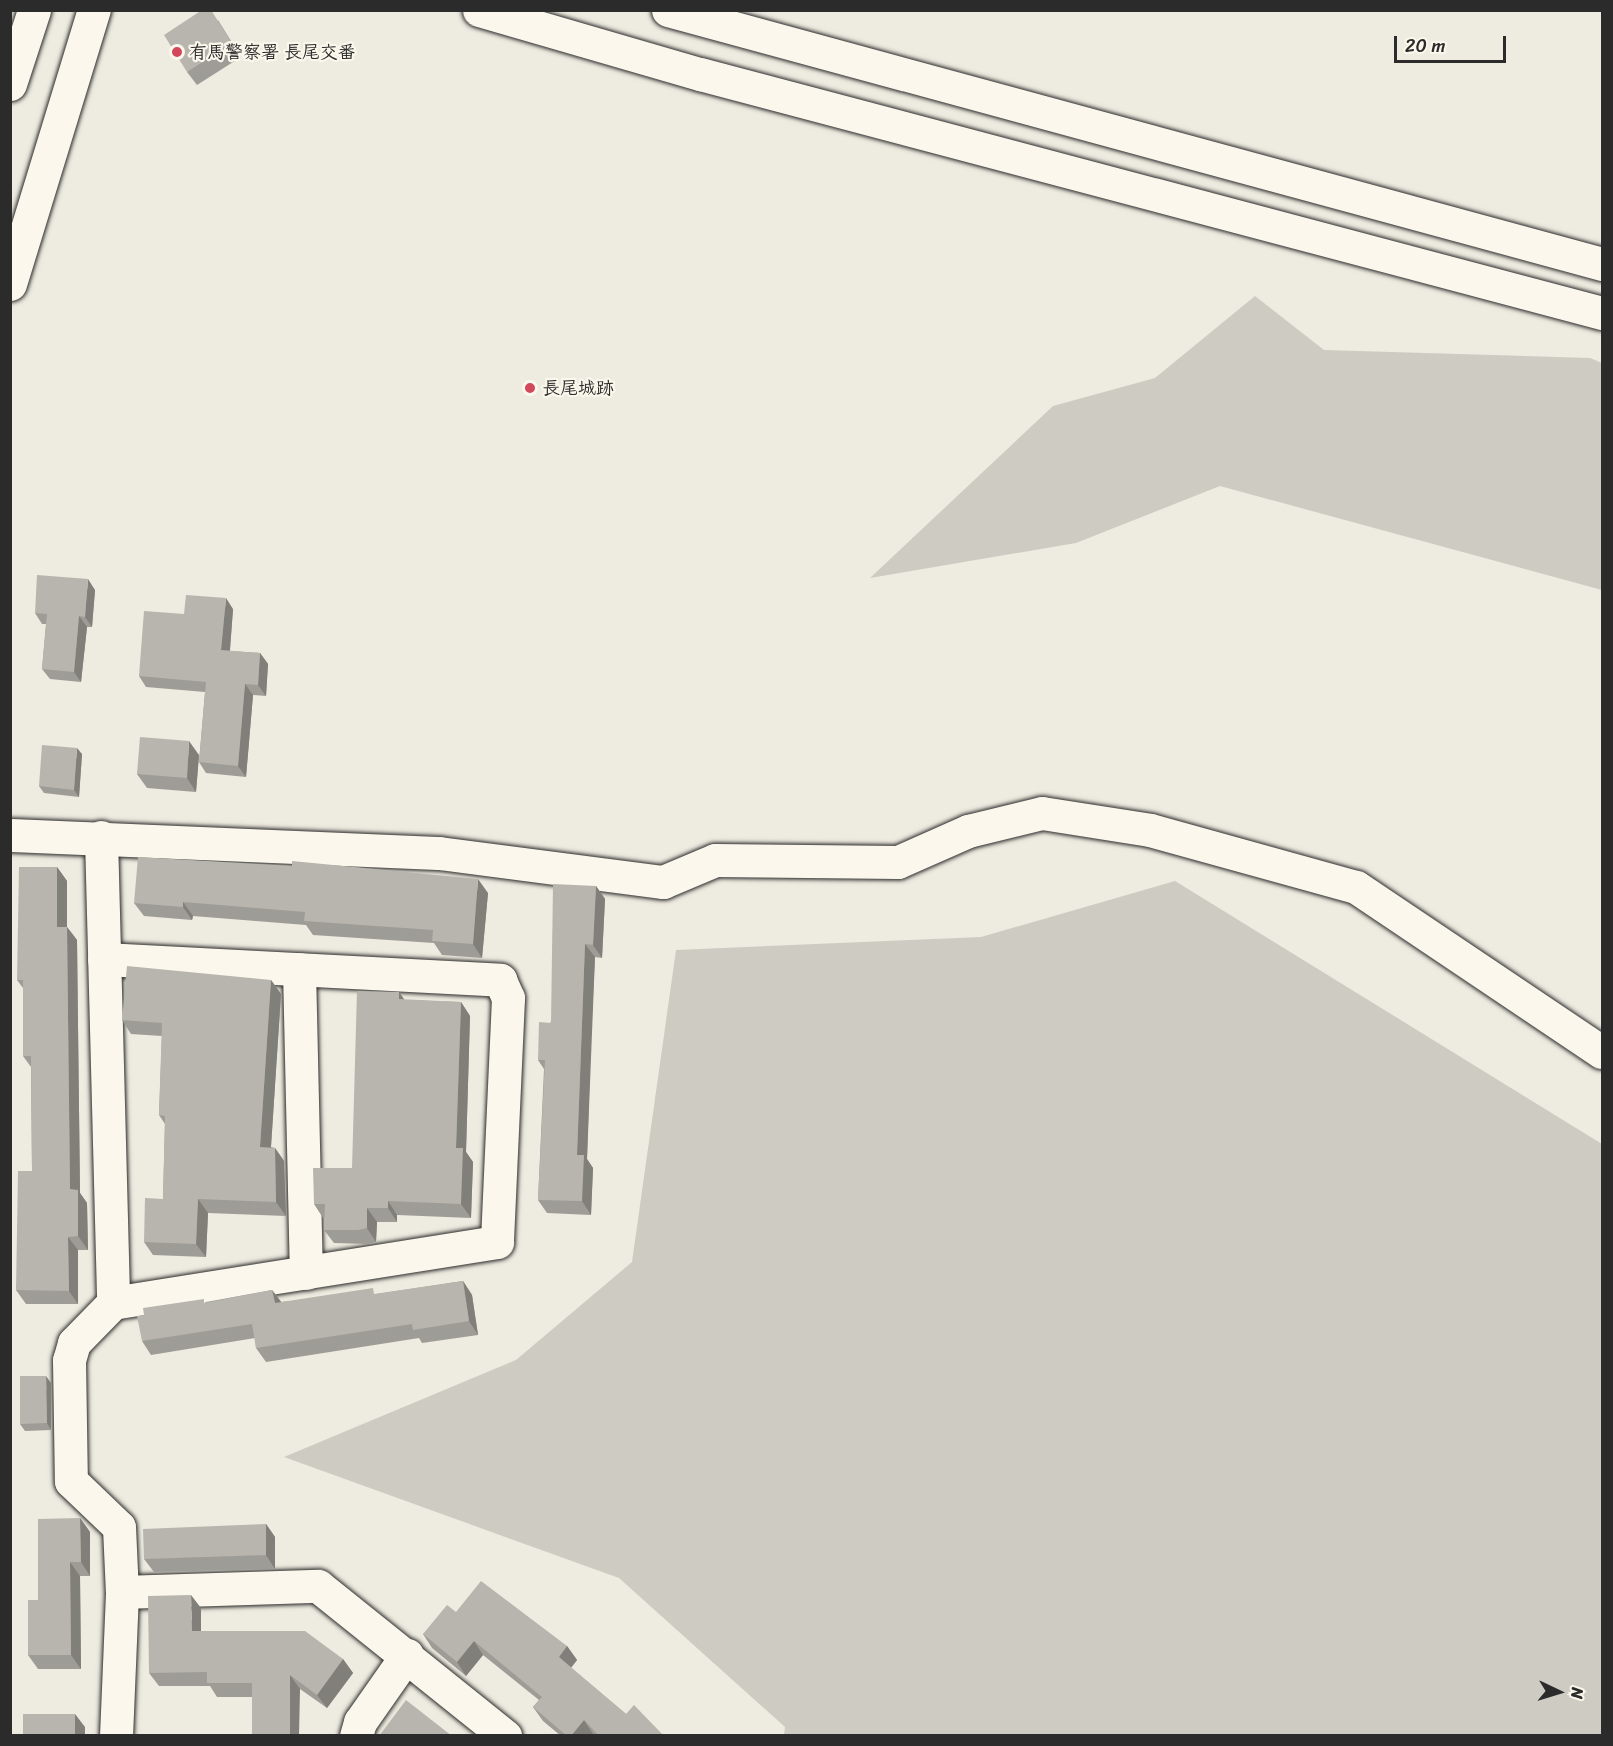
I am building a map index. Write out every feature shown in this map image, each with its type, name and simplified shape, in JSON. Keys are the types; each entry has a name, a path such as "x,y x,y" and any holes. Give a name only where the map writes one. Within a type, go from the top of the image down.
{"street":[{"path":"10,84 34,10"},
{"path":"10,284 94,10"},
{"path":"479,10 700,74 1602,313"},
{"path":"668,10 1602,264"},
{"path":"10,835 101,837 439,853 663,882 715,860 897,862 968,831 1042,813 1149,830 1356,887 1602,1052"},
{"path":"101,837 113,1303"},
{"path":"104,959 500,980 508,998 497,1242 113,1303 74,1343 69,1360 71,1481 119,1527 122,1592 116,1736"},
{"path":"299,969 306,1273"},
{"path":"122,1592 318,1586 407,1655 505,1736"},
{"path":"356,1736 360,1722 407,1655"}],"shaded area":[{"path":"1255,296 1324,350 1590,358 1602,363 1602,590 1220,486 1076,543 870,578 1053,406 1155,378"},
{"path":"1175,881 1602,1144 1602,1735 784,1735 785,1727 619,1578 284,1457 516,1360 632,1262 676,950 981,937"}],"building":[{"path":"202,10 211,10 232,43 187,72 164,35"},
{"path":"37,575 88,579 85,617 79,616 74,672 42,669 47,614 35,613"},
{"path":"186,595 226,598 221,650 260,653 258,685 245,684 238,766 199,762 206,682 139,676 144,611 184,614"},
{"path":"140,737 189,741 187,778 137,774"},
{"path":"42,745 77,748 74,790 39,786"},
{"path":"138,857 292,866 292,861 478,879 473,944 432,941 433,930 304,921 305,912 183,902 183,907 134,903"},
{"path":"19,867 57,867 57,927 67,927 70,1189 78,1190 78,1236 68,1237 69,1291 16,1290 18,1171 32,1171 31,1056 23,1056 23,980 17,980"},
{"path":"553,884 596,886 593,945 585,944 577,1155 584,1155 582,1201 538,1200 545,1060 538,1060 539,1022 551,1023"},
{"path":"127,966 271,980 260,1147 275,1148 276,1202 198,1199 196,1244 144,1242 145,1198 163,1199 165,1116 159,1115 162,1023 122,1020"},
{"path":"357,991 399,992 399,999 461,1002 456,1148 463,1148 461,1204 388,1201 388,1208 367,1208 367,1228 324,1230 325,1204 314,1204 313,1168 352,1168"},
{"path":"463,1281 469,1321 413,1330 412,1324 256,1348 252,1324 142,1341 137,1316 144,1315 143,1308 204,1299 204,1303 272,1290 275,1303 373,1288 374,1294"},
{"path":"20,1376 46,1376 47,1423 20,1424"},
{"path":"80,1518 81,1562 70,1562 71,1655 28,1655 28,1600 38,1600 38,1519"},
{"path":"266,1524 266,1555 144,1559 143,1529"},
{"path":"481,1581 567,1646 559,1657 626,1714 634,1705 664,1736 599,1736 584,1720 571,1736 567,1736 533,1707 542,1697 474,1641 457,1662 423,1634 447,1605 456,1612"},
{"path":"191,1595 192,1631 305,1631 343,1659 317,1695 290,1675 290,1736 252,1736 252,1683 207,1683 207,1672 149,1673 148,1596"},
{"path":"406,1700 452,1736 379,1736"},
{"path":"23,1714 75,1714 75,1736 23,1736"}],"place":[{"name":"有馬警察署 長尾交番","path":"177,52"},
{"name":"長尾城跡","path":"530,388"}]}
